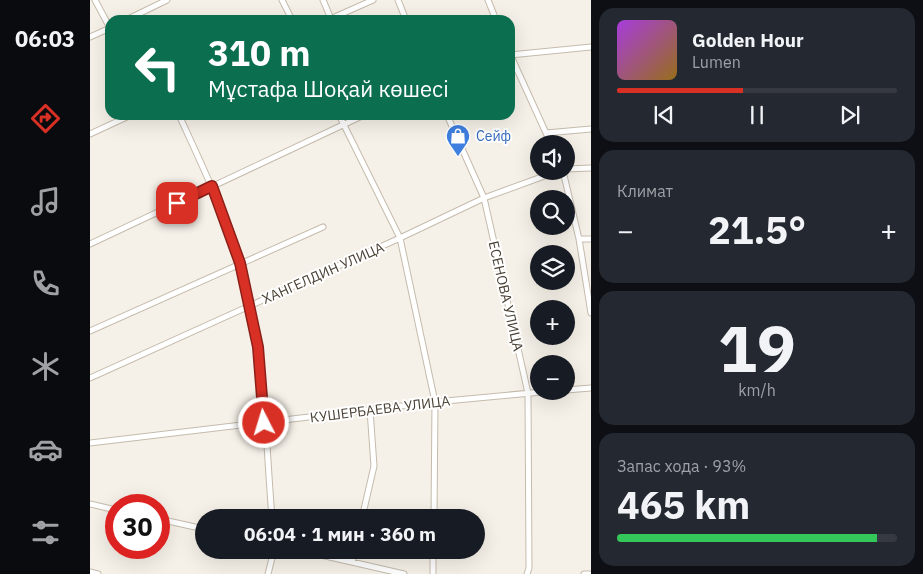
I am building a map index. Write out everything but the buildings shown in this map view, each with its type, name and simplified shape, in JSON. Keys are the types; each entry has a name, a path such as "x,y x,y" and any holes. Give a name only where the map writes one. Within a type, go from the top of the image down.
{"street":[{"path":"95,0 105,19"},
{"path":"140,15 167,0"},
{"path":"282,0 290,15"},
{"path":"323,0 328,15"},
{"path":"338,15 373,0"},
{"path":"398,0 404,15"},
{"path":"488,0 494,15"},
{"path":"90,37 105,30"},
{"path":"515,55 590,48"},
{"path":"515,66 546,134 590,129"},
{"path":"90,134 120,120"},
{"path":"182,120 212,186 240,263 258,347 271,509"},
{"path":"342,120 400,238 435,402 434,509"},
{"path":"90,244 353,120"},
{"name":"ЕСЕНОВА УЛИЦА","path":"450,120 484,198 528,393 529,568 527,574"},
{"path":"575,169 590,168"},
{"name":"ХАНГЕЛДИН УЛИЦА","path":"90,378 484,198 533,180"},
{"path":"565,180 579,240 590,312"},
{"path":"90,331 323,227"},
{"path":"579,240 590,239"},
{"path":"575,389 590,388"},
{"name":"КУШЕРБАЕВА УЛИЦА","path":"90,443 435,402 528,393"},
{"path":"364,509 374,466 370,410"},
{"path":"90,504 105,507"},
{"path":"170,521 195,527"},
{"path":"268,574 272,559"},
{"path":"339,559 404,574"},
{"path":"433,559 433,574"},
{"path":"90,572 98,574"},
{"path":"584,574 590,574"}],"place":[{"name":"Сейф","path":"458,157"}],"route":[{"path":"177,203 212,186 240,263 258,347 264,423"}]}
